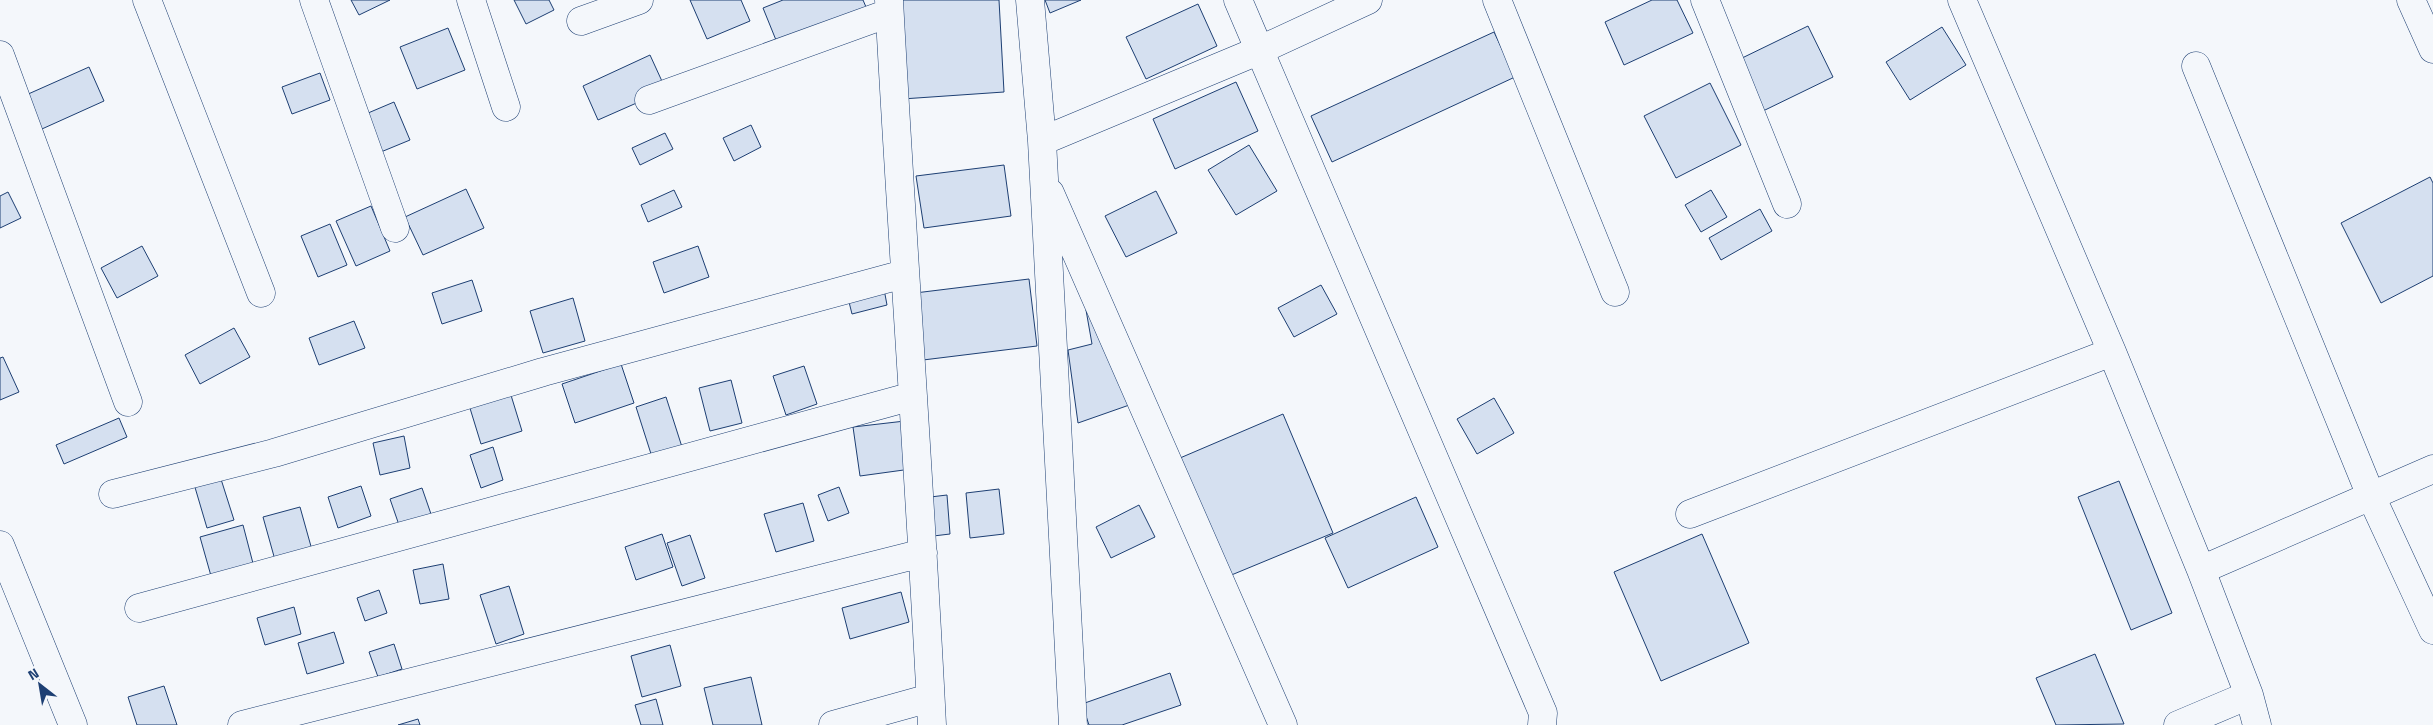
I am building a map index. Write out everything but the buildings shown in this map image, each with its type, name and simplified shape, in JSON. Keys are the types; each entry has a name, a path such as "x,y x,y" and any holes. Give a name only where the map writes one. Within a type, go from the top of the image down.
{"street":[{"path":"147,0 261,293"},
{"path":"314,0 395,228"},
{"path":"471,0 506,107"},
{"path":"581,21 639,0"},
{"path":"1030,0 1042,141 1073,725"},
{"path":"1238,0 1543,713 1542,725"},
{"path":"1042,141 1260,50 1368,0"},
{"path":"1497,0 1615,292"},
{"path":"1705,0 1787,204"},
{"path":"1962,0 2112,352 2201,570 2249,695 2257,725"},
{"path":"2411,0 2433,49"},
{"path":"649,100 889,6 931,712 833,725"},
{"path":"0,56 128,402"},
{"path":"2196,66 2371,496 2433,630"},
{"path":"1043,178 1283,725"},
{"path":"113,494 274,453 543,372 904,274"},
{"path":"1690,514 2112,352"},
{"path":"139,608 912,396"},
{"path":"2201,570 2433,469"},
{"path":"0,545 73,725"},
{"path":"242,725 923,553"},
{"path":"2178,725 2249,695"}]}
